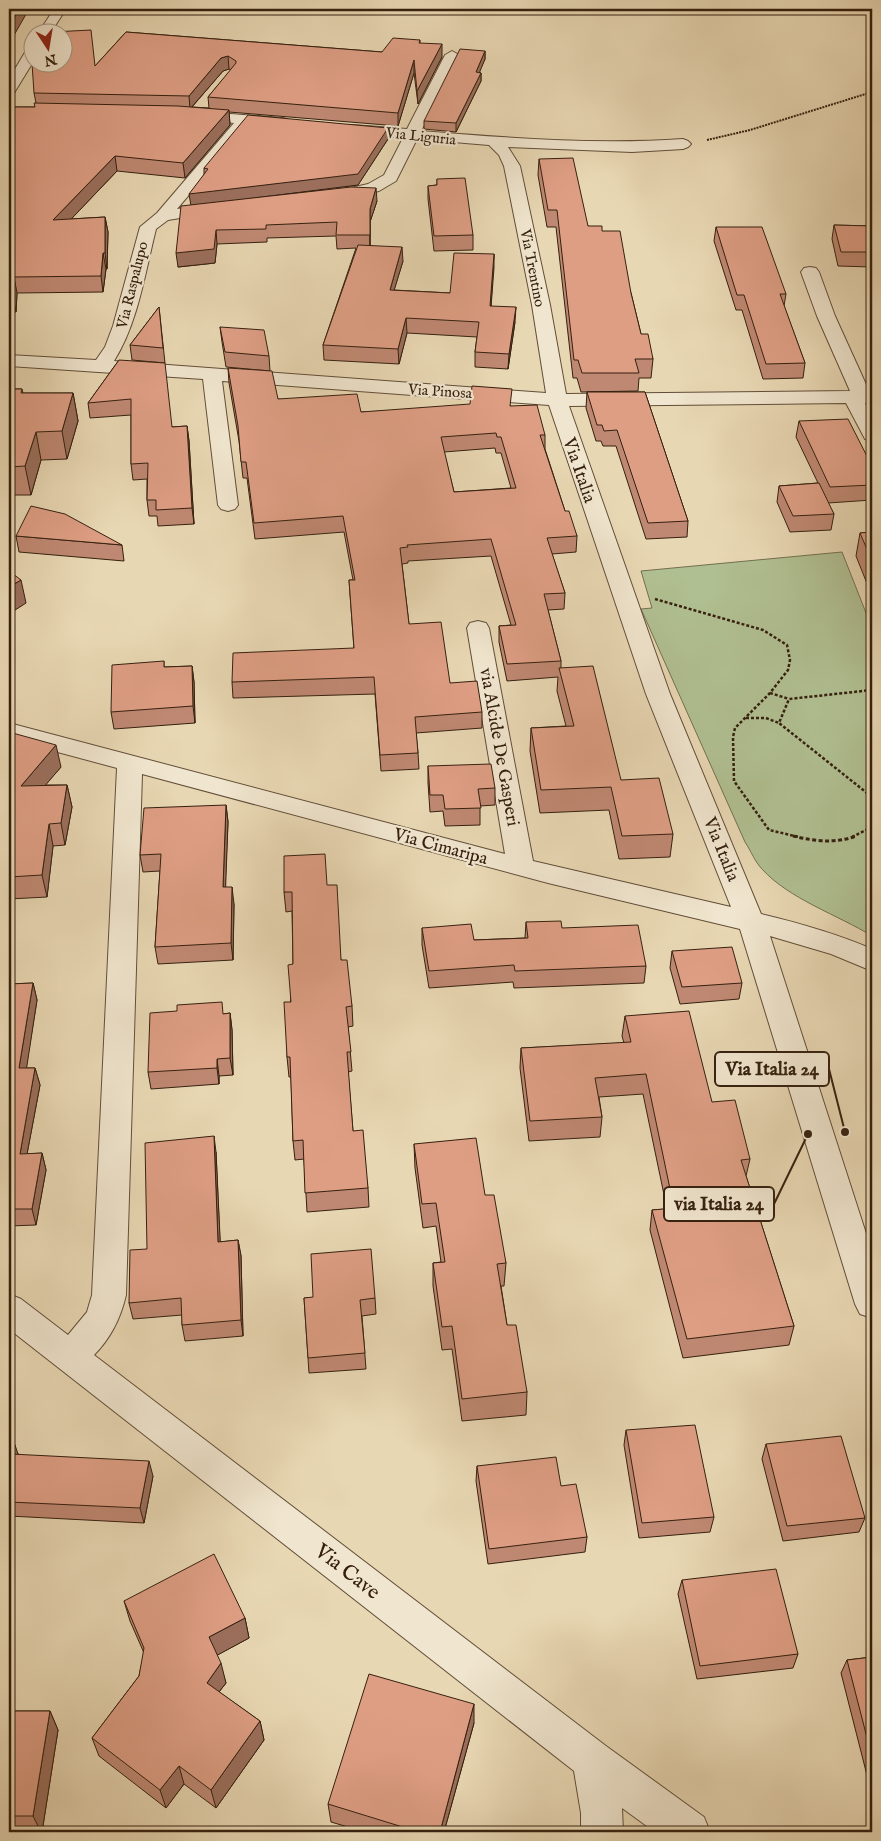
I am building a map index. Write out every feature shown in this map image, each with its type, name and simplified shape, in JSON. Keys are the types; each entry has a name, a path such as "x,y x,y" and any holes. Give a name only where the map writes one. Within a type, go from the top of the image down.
{"street":[{"path":"52,22 60,9"},
{"path":"327,196 363,191 383,184 391,176 452,55"},
{"path":"9,90 22,69"},
{"path":"195,115 207,101"},
{"path":"180,114 298,124"},
{"name":"Via Raspalupo","path":"102,366 116,344 122,326 147,230 151,224 163,216 245,119"},
{"name":"Via Liguria","path":"336,127 494,142 632,147 684,144"},
{"name":"Via Trentino","path":"494,142 505,153 512,166 557,400"},
{"path":"163,216 230,206"},
{"path":"810,272 826,316 862,397 872,434"},
{"name":"Via Pinosa","path":"9,362 102,366 557,400 862,397"},
{"path":"212,374 228,505"},
{"name":"Via Italia","path":"557,400 658,694 752,922 872,1304"},
{"name":"via Alcide De Gasperi","path":"478,628 521,867"},
{"name":"Via Cimaripa","path":"9,731 521,867 824,941 872,960"},
{"path":"68,1355 86,1342 94,1333 104,1315 108,1295 130,763"},
{"name":"Via Cave","path":"9,1309 592,1760 689,1832"},
{"path":"592,1760 602,1813 602,1832"}],"path":[{"path":"684,144 750,130 872,92"},
{"path":"654,599 763,630 787,645 790,660 788,670 770,693 735,728 732,737 734,781 769,830 820,841 841,841 860,837 872,828"},
{"path":"770,693 788,699 872,690"},
{"path":"779,723 788,699"},
{"path":"744,718 766,718 779,723 872,797"}],"green space":[{"path":"842,552 872,628 872,936 800,898 773,880 757,863 745,842 641,609 652,608 641,571"}],"building":[{"path":"9,9 19,9 9,27"},
{"path":"91,30 95,66 126,32 382,52 393,38 420,40 419,43 442,44 417,91 414,60 398,113 208,97 236,63 236,61 228,56 221,58 189,96 34,93 33,72 72,72 72,31"},
{"path":"460,49 485,51 476,72 481,73 456,123 424,121"},
{"path":"34,103 178,106 229,110 183,163 115,156 53,220 105,217 105,253 103,253 101,276 14,277 13,296 9,296 9,107 35,107"},
{"path":"248,115 388,128 358,174 189,194 208,169 204,168"},
{"path":"573,158 588,226 602,226 602,231 620,231 631,293 641,334 648,334 653,359 635,359 639,373 582,373 578,360 574,360 557,210 548,210 539,159"},
{"path":"465,178 473,235 434,236 428,186 437,185 437,179"},
{"path":"351,187 376,188 370,209 370,235 336,235 337,222 266,225 266,229 216,230 214,249 176,253 181,206"},
{"path":"834,225 872,226 872,252 841,252"},
{"path":"716,227 762,227 786,294 780,294 805,363 766,364 744,295 737,295"},
{"path":"358,245 402,247 390,290 450,293 454,253 494,254 490,306 516,307 509,354 475,352 479,322 406,318 398,349 323,345"},
{"path":"159,307 163,348 130,345"},
{"path":"220,327 264,330 269,356 225,352"},
{"path":"119,360 165,363 172,427 187,426 192,508 156,510 156,500 147,500 148,463 131,464 131,399 88,403"},
{"path":"228,368 272,371 278,399 357,394 361,412 470,404 472,386 512,389 510,406 537,405 545,435 540,435 565,511 569,511 577,536 547,538 565,593 544,594 561,661 507,664 499,626 516,625 491,539 407,545 408,547 400,548 409,624 441,622 450,683 477,681 482,712 415,717 418,753 380,755 374,677 232,682 233,653 354,648 349,580 355,580 343,516 254,523 246,462 241,462 238,426","holes":["496,433 497,437 501,437 516,488 454,492 441,437"]},
{"path":"9,389 22,389 21,393 73,393 62,431 36,432 25,466 9,467"},
{"path":"587,392 645,392 688,521 648,523 617,430 604,431 602,425 597,425"},
{"path":"848,419 872,466 872,485 830,487 799,421"},
{"path":"819,483 834,514 793,516 779,486"},
{"path":"31,506 65,514 122,545 16,536"},
{"path":"872,532 872,561 860,533"},
{"path":"9,571 21,580 9,587"},
{"path":"164,661 164,667 192,666 193,706 111,712 112,665"},
{"path":"593,666 621,780 659,778 673,834 622,836 611,787 541,790 531,728 574,726 559,668"},
{"path":"9,732 56,745 21,786 67,785 61,823 49,824 42,875 9,877"},
{"path":"491,764 495,788 478,789 481,808 445,809 443,795 430,795 428,766"},
{"path":"226,805 223,887 232,887 231,943 155,947 161,854 140,855 144,808"},
{"path":"325,854 327,885 337,885 341,960 347,960 352,1006 346,1007 351,1052 347,1052 353,1131 363,1130 368,1188 305,1193 303,1140 293,1141 290,1057 287,1057 284,1002 291,1002 288,965 293,964 292,892 284,892 284,856"},
{"path":"561,921 562,928 638,925 646,966 515,971 514,965 429,971 422,928 471,924 474,940 528,938 526,922"},
{"path":"732,947 742,983 682,987 672,951"},
{"path":"33,983 19,1068 35,1068 20,1154 42,1153 32,1209 9,1209 9,984"},
{"path":"222,1002 223,1014 230,1013 230,1058 217,1059 217,1068 148,1072 150,1013 177,1011 177,1005"},
{"path":"689,1011 712,1102 735,1100 750,1159 741,1160 794,1326 687,1339 652,1210 674,1208 646,1074 595,1078 602,1117 530,1121 521,1048 631,1042 625,1016"},
{"path":"214,1136 218,1242 238,1240 241,1320 182,1325 181,1298 129,1303 130,1250 147,1249 145,1143"},
{"path":"476,1138 485,1195 494,1195 506,1263 497,1264 507,1325 516,1325 527,1392 462,1399 452,1326 442,1327 433,1263 445,1262 436,1203 422,1204 414,1144"},
{"path":"371,1249 375,1298 360,1300 365,1353 308,1358 304,1298 313,1297 311,1254"},
{"path":"695,1425 714,1517 642,1523 626,1430"},
{"path":"841,1436 865,1518 787,1526 766,1444"},
{"path":"9,1441 14,1442 11,1454 149,1461 140,1508 9,1502"},
{"path":"556,1457 561,1486 576,1484 587,1537 489,1549 477,1466"},
{"path":"214,1554 245,1618 209,1637 221,1663 207,1683 260,1721 211,1790 179,1766 160,1790 92,1738 139,1676 144,1648 124,1601"},
{"path":"776,1569 798,1654 700,1666 682,1580"},
{"path":"872,1657 872,1757 847,1660"},
{"path":"369,1674 474,1704 440,1832 419,1832 328,1804"},
{"path":"9,1711 50,1711 33,1816 9,1816"}],"place":[{"name":"Via Italia 24","path":"845,1132"},
{"name":"via Italia 24","path":"808,1134"}]}
